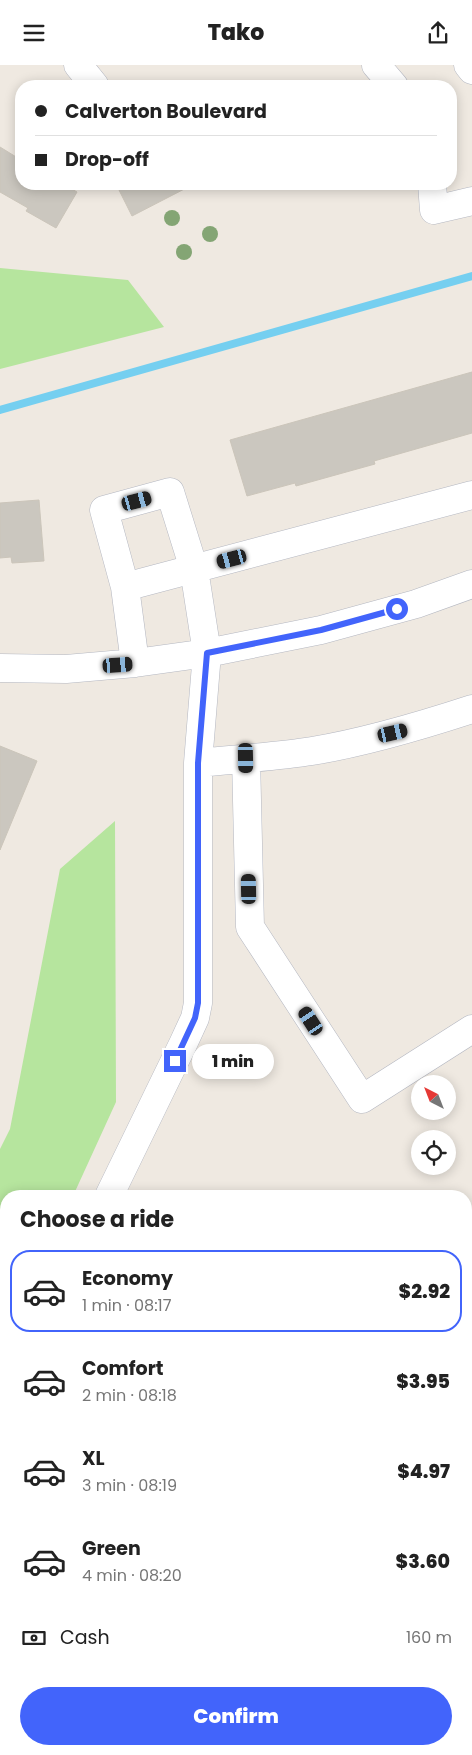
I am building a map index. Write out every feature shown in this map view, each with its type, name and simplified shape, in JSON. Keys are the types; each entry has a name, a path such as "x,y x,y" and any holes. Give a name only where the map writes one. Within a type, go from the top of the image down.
{"street":[{"path":"78,65 90,80"},
{"path":"376,65 389,80"},
{"path":"468,65 472,70"},
{"path":"432,190 434,210 472,201"},
{"path":"112,1190 195,1018 198,1003 198,763 207,653 194,569 170,492 104,509 126,587 135,663"},
{"path":"126,587 472,495"},
{"path":"0,668 66,669 135,663 207,653 321,630 416,604 472,584"},
{"path":"198,763 307,751 343,744 408,730 472,709"},
{"path":"246,758 250,927 362,1099 472,1029"}],"green space":[{"path":"0,268 128,280 164,327 0,369"},
{"path":"115,821 116,1102 76,1190 0,1190 0,1149 10,1129 60,869"}],"building":[{"path":"0,147 15,156 15,190 74,190 77,192 56,228 26,211 28,208 0,192"},
{"path":"119,190 182,190 132,216"},
{"path":"472,372 472,433 374,461 375,464 296,486 295,483 247,496 230,440"},
{"path":"39,500 44,561 12,563 11,557 0,558 0,503"},
{"path":"0,746 37,761 0,850"}],"waterway":[{"path":"0,410 472,276"}],"route":[{"path":"175,1061 195,1018 198,1003 198,763 207,653 321,630 397,609"}]}
